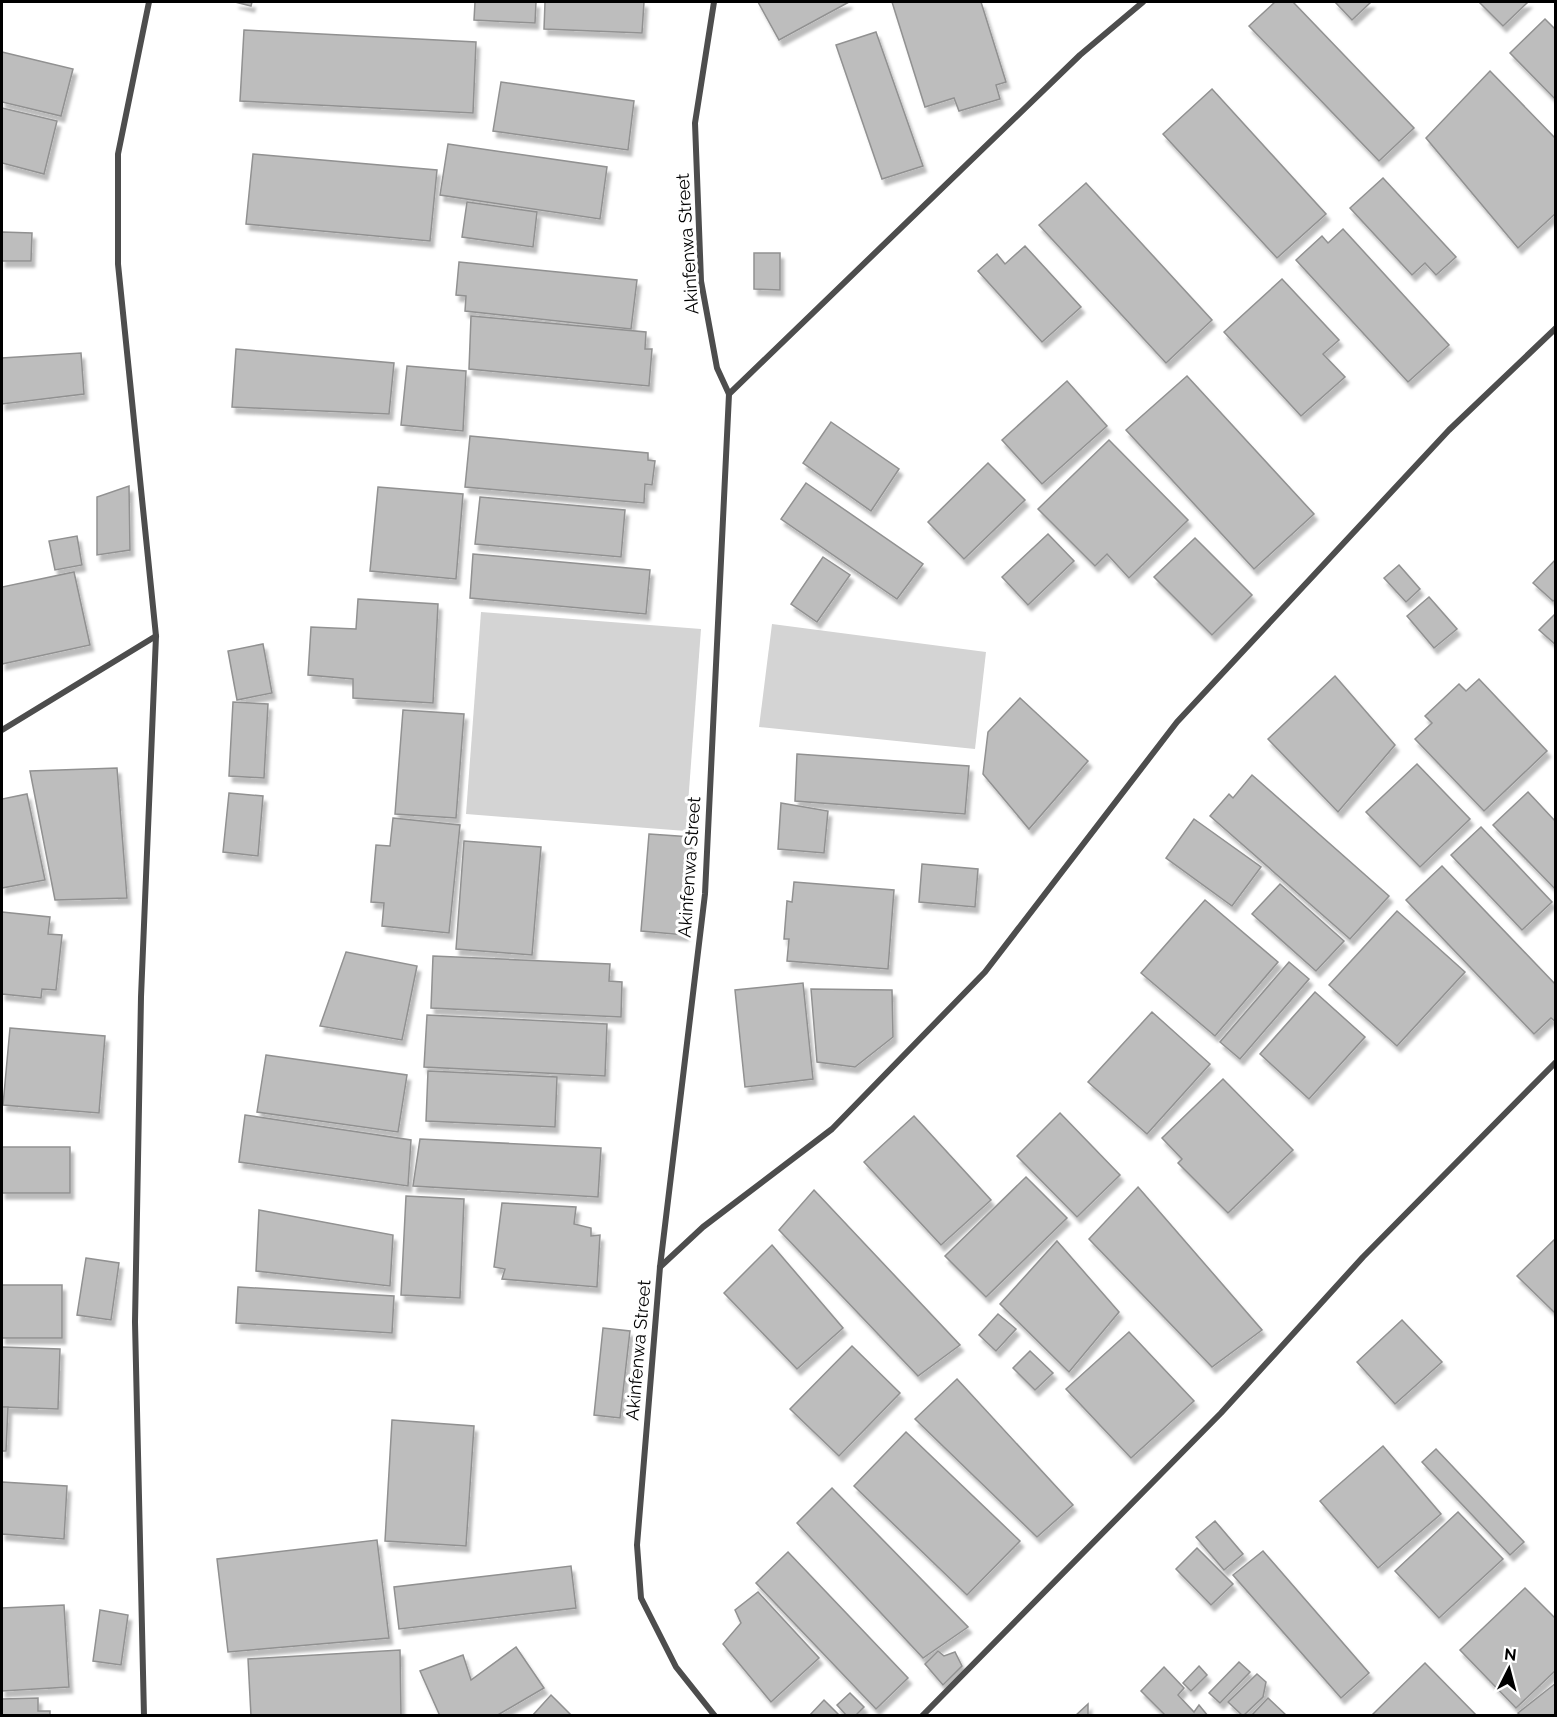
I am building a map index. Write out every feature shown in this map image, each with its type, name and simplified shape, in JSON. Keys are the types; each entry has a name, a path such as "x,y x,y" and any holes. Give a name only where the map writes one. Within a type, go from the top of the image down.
{"street":[{"path":"144,1716 135,1322 141,997 156,636 118,264 118,154 148,2"},
{"name":"Akinfenwa Street","path":"714,2 695,123 700,259 709,333 717,368 729,394 705,894 660,1267 637,1545 641,1598 676,1667 715,1716"},
{"path":"729,394 1080,55 1143,2"},
{"path":"660,1267 703,1227 832,1129 985,972 1177,722 1449,430 1556,328"},
{"path":"2,730 156,636"},
{"path":"922,1716 1221,1413 1364,1257 1556,1062"}],"shaded area":[{"path":"481,612 701,629 686,831 466,814"},
{"path":"772,624 986,652 975,749 759,727"}],"building":[{"path":"235,2 252,2 251,6"},
{"path":"475,2 536,2 535,23 474,20"},
{"path":"545,2 644,2 642,33 544,29"},
{"path":"758,2 849,2 779,40"},
{"path":"892,2 981,2 1006,82 996,85 1000,99 959,111 954,98 925,107"},
{"path":"1275,2 1293,2 1414,128 1379,161 1249,26"},
{"path":"1335,2 1371,2 1352,20"},
{"path":"1479,2 1528,2 1503,26"},
{"path":"1545,19 1556,30 1556,100 1510,53"},
{"path":"244,30 476,42 473,113 240,101"},
{"path":"876,32 923,166 882,179 836,45"},
{"path":"2,52 73,69 61,116 2,102"},
{"path":"1490,71 1556,139 1556,213 1518,248 1426,138"},
{"path":"501,82 634,101 628,150 493,131"},
{"path":"1212,89 1326,214 1277,258 1163,134"},
{"path":"2,108 57,121 44,174 2,163"},
{"path":"448,144 607,167 600,219 440,195"},
{"path":"253,154 437,170 430,241 246,224"},
{"path":"1383,178 1456,257 1436,275 1425,263 1412,275 1350,208"},
{"path":"1086,183 1212,320 1166,363 1039,225"},
{"path":"467,202 537,212 533,247 462,237"},
{"path":"1343,229 1449,345 1408,382 1296,260 1322,236 1328,243"},
{"path":"2,232 32,233 31,261 2,261"},
{"path":"1025,246 1081,307 1042,342 978,271 997,254 1005,264"},
{"path":"754,253 780,253 780,290 754,289"},
{"path":"459,262 637,280 631,329 465,311 466,296 456,295"},
{"path":"1282,279 1339,340 1323,354 1345,377 1301,416 1224,332"},
{"path":"471,316 646,332 645,349 652,349 649,386 469,369"},
{"path":"236,349 394,363 389,414 232,407"},
{"path":"81,353 84,394 2,404 2,358"},
{"path":"407,366 466,371 463,431 401,425"},
{"path":"1187,376 1314,514 1254,569 1126,430"},
{"path":"1067,381 1107,426 1042,484 1002,440"},
{"path":"831,422 899,469 871,511 803,463"},
{"path":"470,436 648,453 648,460 655,461 652,485 645,484 644,503 465,487"},
{"path":"1109,440 1188,520 1129,578 1107,554 1095,566 1038,509"},
{"path":"988,463 1025,500 964,559 928,522"},
{"path":"806,483 923,564 897,599 781,519"},
{"path":"129,486 130,550 97,555 97,497"},
{"path":"378,487 463,494 456,579 370,571"},
{"path":"480,497 625,510 621,557 475,544"},
{"path":"1048,534 1074,561 1028,605 1002,577"},
{"path":"77,536 82,565 55,570 49,541"},
{"path":"1195,538 1252,595 1212,635 1154,577"},
{"path":"473,554 650,570 646,614 470,598"},
{"path":"823,557 850,575 817,622 791,604"},
{"path":"1556,559 1556,599 1553,601 1533,583"},
{"path":"1399,565 1420,589 1406,602 1384,578"},
{"path":"74,572 90,645 2,664 2,587"},
{"path":"1429,597 1457,629 1434,648 1407,616"},
{"path":"358,599 438,604 433,703 353,698 353,679 308,675 311,627 356,629"},
{"path":"1556,613 1556,645 1539,630"},
{"path":"263,644 272,693 237,700 228,651"},
{"path":"1335,676 1395,745 1338,812 1268,739"},
{"path":"1479,679 1547,751 1484,811 1415,739 1432,723 1425,716 1459,684 1466,691"},
{"path":"1020,698 1088,761 1029,829 983,774 988,732"},
{"path":"233,702 268,704 264,778 229,776"},
{"path":"403,710 464,714 456,818 395,814"},
{"path":"797,754 969,766 965,814 795,801"},
{"path":"1417,764 1470,819 1420,867 1366,812"},
{"path":"117,768 127,898 55,900 30,771"},
{"path":"1252,775 1389,896 1350,939 1210,816 1229,794 1233,798"},
{"path":"1528,792 1556,822 1556,890 1493,825"},
{"path":"229,793 263,796 258,856 223,852"},
{"path":"27,794 45,880 2,888 2,799"},
{"path":"781,803 828,811 824,853 778,849"},
{"path":"393,818 460,825 449,933 382,926 384,903 371,902 376,845 390,846"},
{"path":"1194,819 1261,867 1232,906 1166,858"},
{"path":"1481,827 1552,902 1522,930 1451,855"},
{"path":"649,834 692,837 685,935 641,931"},
{"path":"464,841 541,847 532,955 456,949"},
{"path":"922,864 978,869 975,907 919,902"},
{"path":"1442,866 1556,985 1556,1022 1551,1018 1534,1034 1406,900"},
{"path":"794,882 894,890 888,969 787,961 789,939 784,939 787,901 792,902"},
{"path":"1280,884 1344,941 1316,971 1252,914"},
{"path":"1205,900 1278,962 1215,1036 1141,973"},
{"path":"1397,911 1465,972 1397,1046 1329,985"},
{"path":"2,912 50,917 48,934 62,935 56,990 42,989 41,998 2,994"},
{"path":"346,952 417,966 402,1040 320,1026"},
{"path":"433,956 610,964 609,981 622,982 621,1017 431,1008"},
{"path":"1289,962 1309,979 1240,1059 1220,1042"},
{"path":"803,983 813,1079 745,1087 735,990"},
{"path":"811,989 892,990 893,1037 855,1067 817,1062"},
{"path":"1315,992 1365,1037 1309,1099 1260,1054"},
{"path":"1152,1012 1210,1064 1147,1134 1088,1082"},
{"path":"427,1015 607,1024 605,1076 424,1067"},
{"path":"10,1028 105,1036 99,1113 3,1105"},
{"path":"266,1055 407,1075 398,1132 257,1112"},
{"path":"428,1071 557,1077 555,1127 426,1121"},
{"path":"1223,1079 1293,1150 1228,1213 1178,1163 1182,1159 1162,1138"},
{"path":"1060,1113 1120,1175 1077,1217 1017,1156"},
{"path":"245,1115 411,1140 408,1186 239,1162"},
{"path":"914,1116 991,1200 941,1245 864,1162"},
{"path":"420,1139 601,1148 598,1197 413,1186"},
{"path":"2,1147 70,1147 70,1193 2,1193"},
{"path":"1026,1177 1067,1218 986,1297 945,1256"},
{"path":"1138,1187 1262,1330 1212,1367 1089,1239"},
{"path":"814,1190 960,1345 918,1376 779,1230"},
{"path":"406,1196 464,1199 460,1298 401,1295"},
{"path":"502,1203 576,1207 574,1224 591,1228 591,1236 600,1235 597,1287 502,1279 505,1269 494,1267"},
{"path":"259,1210 393,1235 390,1286 256,1271"},
{"path":"1556,1238 1556,1314 1517,1276"},
{"path":"1057,1241 1119,1312 1069,1372 1000,1304"},
{"path":"772,1245 843,1328 797,1369 724,1293"},
{"path":"86,1258 119,1263 111,1320 77,1315"},
{"path":"2,1285 62,1285 62,1338 2,1338"},
{"path":"238,1287 394,1296 392,1333 236,1323"},
{"path":"998,1314 1016,1329 996,1351 979,1335"},
{"path":"1402,1320 1442,1362 1395,1404 1357,1362"},
{"path":"603,1328 630,1331 620,1418 594,1415"},
{"path":"1129,1332 1194,1401 1131,1458 1066,1389"},
{"path":"852,1346 900,1393 839,1456 790,1409"},
{"path":"2,1347 60,1349 58,1409 2,1407"},
{"path":"1030,1351 1053,1373 1035,1390 1013,1368"},
{"path":"957,1379 1073,1505 1037,1537 915,1419"},
{"path":"2,1407 8,1407 6,1451 2,1451"},
{"path":"392,1420 474,1426 466,1546 385,1541"},
{"path":"906,1432 1020,1541 967,1595 854,1486"},
{"path":"1383,1446 1441,1514 1378,1568 1320,1501"},
{"path":"1436,1449 1524,1542 1510,1555 1422,1462"},
{"path":"2,1482 67,1486 64,1539 2,1534"},
{"path":"832,1488 968,1627 923,1658 797,1523"},
{"path":"1458,1512 1503,1559 1439,1618 1395,1571"},
{"path":"1215,1521 1243,1554 1224,1570 1196,1537"},
{"path":"377,1540 389,1638 228,1652 217,1559"},
{"path":"1197,1548 1233,1584 1211,1605 1176,1569"},
{"path":"1263,1551 1369,1673 1341,1698 1233,1575"},
{"path":"788,1552 908,1678 876,1709 756,1583"},
{"path":"571,1566 576,1608 399,1629 394,1587"},
{"path":"1525,1588 1556,1619 1556,1670 1516,1708 1460,1650"},
{"path":"758,1592 819,1658 771,1702 723,1644 741,1623 735,1610"},
{"path":"64,1605 69,1687 2,1691 2,1608"},
{"path":"100,1610 128,1615 121,1665 93,1661"},
{"path":"516,1647 544,1688 496,1716 440,1716 420,1671 463,1655 471,1680"},
{"path":"400,1650 401,1715 251,1716 248,1659"},
{"path":"938,1651 944,1656 955,1652 962,1666 943,1685 925,1664"},
{"path":"1239,1662 1250,1672 1220,1703 1209,1693"},
{"path":"1425,1663 1477,1716 1371,1716"},
{"path":"1199,1666 1207,1675 1191,1691 1183,1683"},
{"path":"1164,1667 1184,1688 1178,1695 1194,1712 1199,1705 1208,1716 1166,1716 1141,1691"},
{"path":"1257,1674 1266,1682 1263,1697 1243,1716 1228,1702"},
{"path":"1556,1683 1556,1716 1521,1716 1518,1713"},
{"path":"850,1693 864,1707 855,1716 847,1716 837,1705"},
{"path":"551,1695 572,1716 532,1716"},
{"path":"38,1698 38,1711 50,1711 50,1716 2,1716 2,1699"},
{"path":"1268,1698 1286,1715 1286,1716 1251,1716"},
{"path":"824,1700 840,1716 809,1716"},
{"path":"1088,1704 1088,1716 1075,1716"}]}
